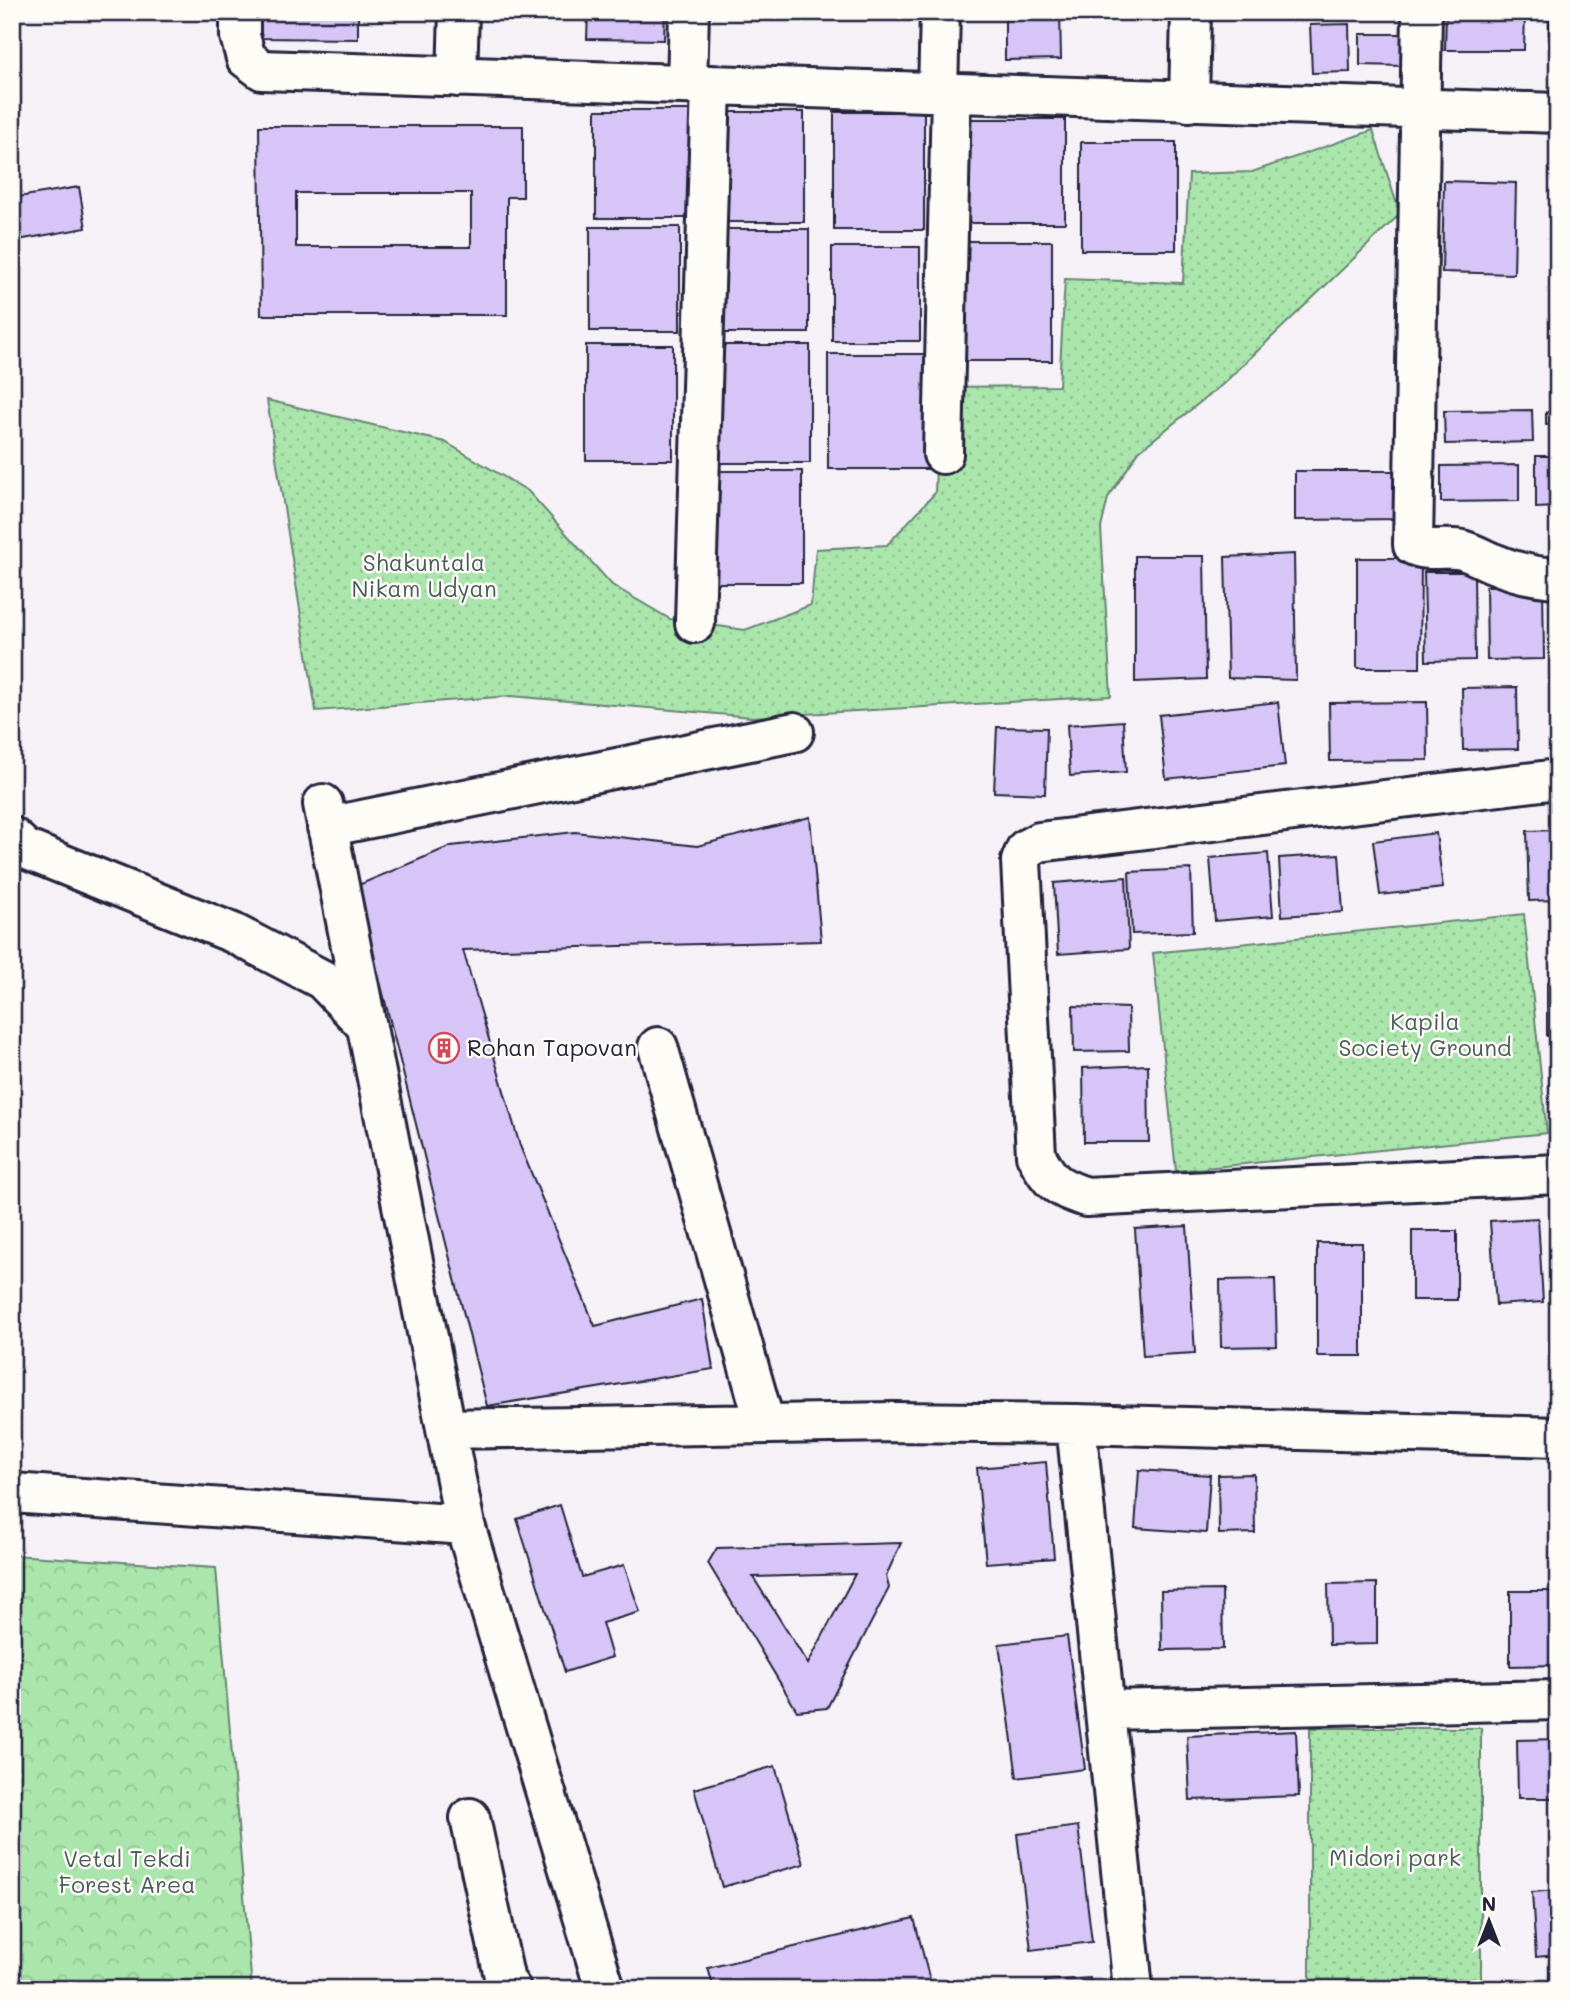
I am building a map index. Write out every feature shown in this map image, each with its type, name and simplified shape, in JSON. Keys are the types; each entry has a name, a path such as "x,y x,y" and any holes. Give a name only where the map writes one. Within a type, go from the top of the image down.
{"street":[{"path":"240,12 240,36 246,58 262,69 1558,113"},
{"path":"457,76 459,12"},
{"path":"689,12 699,85 695,623"},
{"path":"940,12 945,93 943,454"},
{"path":"1189,102 1191,12"},
{"path":"1422,12 1413,545 1418,548 1461,550 1537,577 1558,578"},
{"path":"605,1989 465,1525 325,816 794,732"},
{"path":"1558,779 1039,842 1026,849 1021,862 1036,1155 1053,1183 1086,1197 1558,1174"},
{"path":"12,837 26,849 233,933 323,980 367,1026"},
{"path":"658,1047 765,1424"},
{"path":"446,1429 893,1422 1076,1424 1558,1437"},
{"path":"1076,1424 1133,1989"},
{"path":"12,1493 465,1525"},
{"path":"1105,1710 1558,1700"},
{"path":"470,1818 505,1981 511,1989"}],"green space":[{"name":"Shakuntala Nikam Udyan","path":"1373,130 1400,214 1223,384 1139,451 1108,498 1101,528 1111,696 752,717 511,696 316,711 267,400 445,442 528,491 612,585 670,619 745,630 811,605 816,549 887,545 935,493 939,387 1059,386 1065,279 1183,283 1189,174 1252,172"},
{"name":"Kapila Society Ground","path":"1524,914 1547,1133 1176,1171 1153,953"},
{"name":"Vetal Tekdi Forest Area","path":"12,1555 216,1568 252,1989 12,1989"},
{"name":"Midori park","path":"1310,1728 1481,1728 1481,1989 1310,1989"}],"building":[{"path":"257,12 358,12 358,39 256,38"},
{"path":"588,12 665,12 664,40 587,39"},
{"path":"1005,12 1060,12 1061,59 1005,60"},
{"path":"1446,12 1525,12 1524,50 1445,50"},
{"path":"1550,12 1558,12 1558,35 1549,34"},
{"path":"1349,24 1350,72 1312,73 1310,25"},
{"path":"1360,34 1405,34 1404,66 1360,65"},
{"path":"596,110 694,110 694,218 596,218"},
{"path":"722,112 804,112 804,222 722,222"},
{"path":"834,112 924,112 924,230 834,230"},
{"path":"969,119 1065,119 1065,223 969,223"},
{"path":"259,126 523,126 523,197 507,197 507,315 261,315","holes":["296,193 471,193 471,247 296,247"]},
{"path":"1081,142 1176,142 1176,250 1081,250"},
{"path":"1444,181 1516,183 1514,274 1442,272"},
{"path":"79,187 86,228 12,241 12,198"},
{"path":"590,227 680,227 680,331 590,331"},
{"path":"722,229 809,229 809,333 722,333"},
{"path":"959,241 1052,241 1052,361 959,361"},
{"path":"832,247 920,247 920,341 832,341"},
{"path":"586,345 673,345 673,460 586,460"},
{"path":"713,345 810,345 810,463 713,463"},
{"path":"828,354 927,354 927,469 828,469"},
{"path":"1532,410 1533,442 1445,444 1444,411"},
{"path":"1546,412 1558,412 1558,424 1546,425"},
{"path":"1536,456 1558,456 1558,507 1536,508"},
{"path":"1519,465 1519,501 1441,502 1441,466"},
{"path":"704,471 802,471 802,583 704,583"},
{"path":"1295,471 1408,471 1407,519 1295,520"},
{"path":"1294,554 1296,680 1228,678 1225,557"},
{"path":"1135,556 1204,556 1206,679 1135,682"},
{"path":"1357,558 1421,558 1420,668 1357,668"},
{"path":"1424,572 1474,572 1475,660 1426,661"},
{"path":"1543,585 1544,659 1487,660 1486,586"},
{"path":"1517,687 1518,749 1463,750 1462,688"},
{"path":"1278,702 1285,766 1166,779 1159,715"},
{"path":"1427,702 1428,760 1330,761 1329,703"},
{"path":"1123,721 1126,772 1070,776 1067,725"},
{"path":"997,727 1047,728 1045,794 994,792"},
{"name":"Rohan Tapovan","path":"810,817 821,941 463,950 520,1146 595,1326 702,1299 713,1369 487,1406 356,886 451,846 575,832 697,846"},
{"path":"1558,830 1558,900 1529,901 1527,831"},
{"path":"1436,833 1443,888 1380,895 1373,841"},
{"path":"1268,853 1273,916 1215,921 1210,858"},
{"path":"1339,854 1343,912 1282,916 1279,858"},
{"path":"1191,869 1193,932 1132,934 1129,872"},
{"path":"1126,877 1129,949 1058,954 1054,883"},
{"path":"1547,982 1558,982 1558,1036 1547,1036"},
{"path":"1073,1006 1128,1008 1129,1051 1074,1052"},
{"path":"1555,1056 1558,1057 1558,1110 1555,1110"},
{"path":"1148,1065 1149,1142 1084,1142 1083,1068"},
{"path":"1538,1218 1543,1302 1496,1305 1490,1221"},
{"path":"1187,1226 1195,1353 1143,1356 1135,1229"},
{"path":"1412,1231 1457,1231 1457,1300 1412,1300"},
{"path":"1317,1243 1362,1243 1362,1356 1317,1356"},
{"path":"1275,1279 1277,1346 1221,1347 1220,1280"},
{"path":"1046,1462 1054,1558 986,1563 977,1468"},
{"path":"1139,1470 1210,1475 1206,1533 1135,1528"},
{"path":"1254,1474 1255,1533 1219,1534 1218,1475"},
{"path":"560,1505 582,1577 624,1565 640,1612 602,1623 612,1657 565,1672 517,1519"},
{"path":"901,1543 886,1576 889,1588 827,1708 797,1711 708,1563 717,1548","holes":["855,1574 808,1664 753,1577"]},
{"path":"1377,1583 1377,1644 1329,1645 1328,1584"},
{"path":"1222,1590 1223,1649 1162,1650 1161,1591"},
{"path":"1510,1591 1558,1591 1558,1665 1510,1666"},
{"path":"1067,1636 1085,1769 1017,1778 999,1644"},
{"path":"1296,1731 1299,1796 1190,1800 1187,1736"},
{"path":"1558,1739 1558,1798 1518,1798 1517,1740"},
{"path":"775,1766 804,1864 722,1887 694,1789"},
{"path":"1078,1826 1092,1942 1031,1950 1017,1834"},
{"path":"1558,1890 1558,1955 1536,1957 1532,1892"},
{"path":"914,1918 932,1989 714,1989 708,1968"},
{"path":"1090,1978 1091,1989 1046,1989 1045,1981"}],"place":[{"name":"Rohan Tapovan","path":"444,1048"}]}
